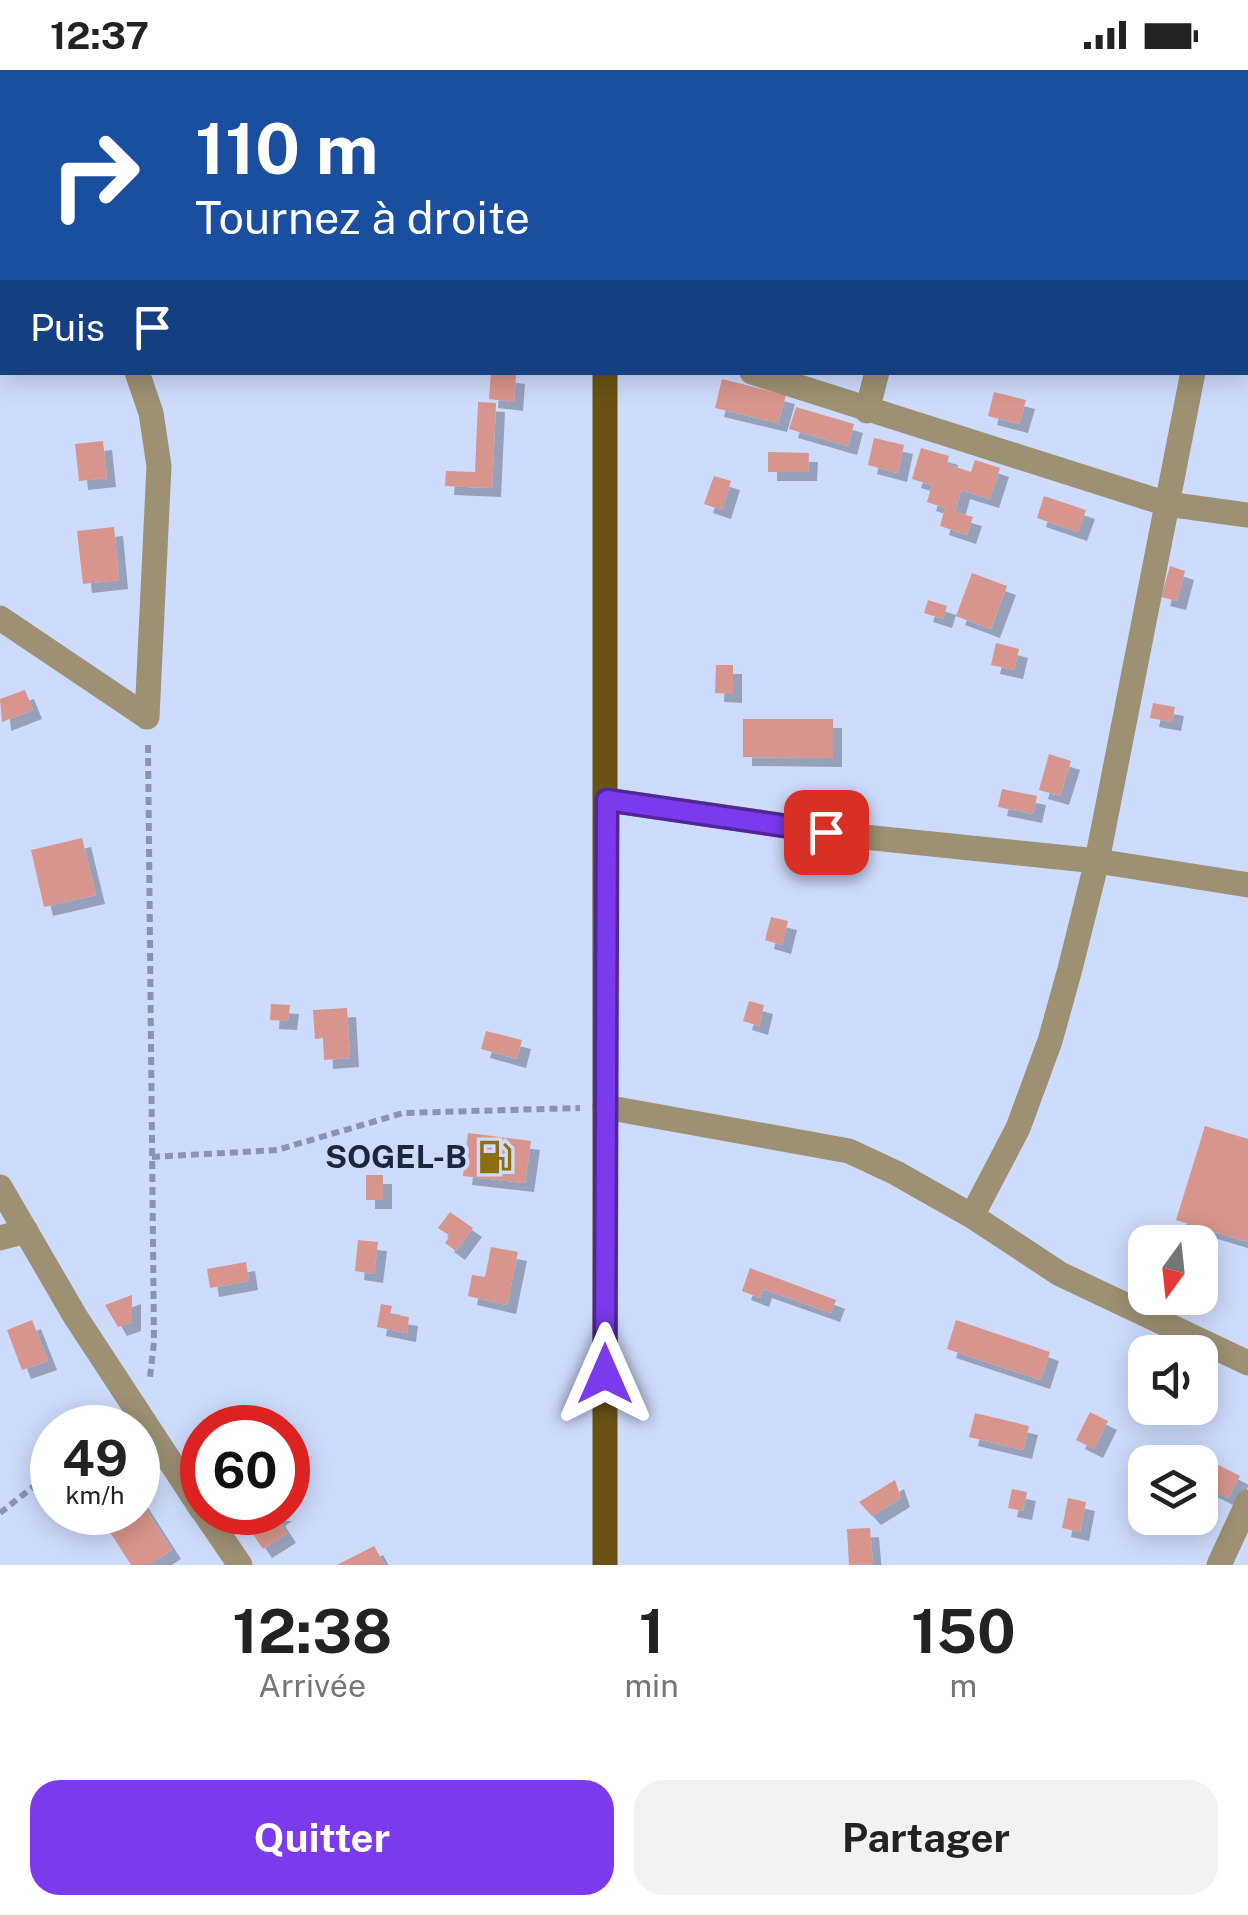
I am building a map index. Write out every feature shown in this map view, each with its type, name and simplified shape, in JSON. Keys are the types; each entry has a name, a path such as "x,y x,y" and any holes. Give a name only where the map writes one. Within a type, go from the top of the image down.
{"main road":[{"path":"604,375 605,1565"}],"street":[{"path":"138,375 151,413 160,466 148,717"},
{"path":"761,375 1167,504 1248,515"},
{"path":"867,411 876,375"},
{"path":"972,1216 1018,1128 1050,1041 1098,861 1193,375"},
{"path":"0,618 148,717"},
{"path":"607,800 864,837 1098,861 1248,885"},
{"path":"605,1107 849,1152 896,1173 972,1216 1060,1274 1248,1363"},
{"path":"0,1186 131,1405"},
{"path":"0,1238 26,1231"},
{"path":"160,1448 180,1477"},
{"path":"1219,1565 1248,1502"},
{"path":"219,1535 240,1565"}],"path":[{"path":"137,1405 150,1382 154,1342 148,717"},
{"path":"152,1157 277,1150 403,1113 605,1107"},
{"path":"0,1512 30,1489"}],"building":[{"path":"491,375 516,375 514,402 489,399"},
{"path":"722,379 786,395 778,423 715,408"},
{"path":"994,392 1026,400 1019,424 988,416"},
{"path":"478,402 496,403 492,488 445,486 446,471 475,472"},
{"path":"796,407 854,424 848,446 789,429"},
{"path":"874,438 904,445 898,473 868,465"},
{"path":"103,441 107,478 79,481 75,444"},
{"path":"921,448 949,456 947,464 971,472 975,460 1000,468 990,499 961,490 955,512 973,517 967,535 940,526 945,508 927,502 932,485 912,479"},
{"path":"768,452 809,453 808,472 768,472"},
{"path":"714,476 731,481 722,510 704,504"},
{"path":"1044,496 1086,510 1078,532 1037,518"},
{"path":"114,527 119,580 83,584 77,531"},
{"path":"1170,566 1185,571 1177,601 1161,597"},
{"path":"972,573 1007,586 991,629 956,616"},
{"path":"928,600 947,606 943,619 924,613"},
{"path":"996,643 1019,649 1014,670 991,665"},
{"path":"716,665 733,665 733,694 715,693"},
{"path":"25,690 33,710 2,722 0,699"},
{"path":"1153,703 1175,707 1172,722 1150,718"},
{"path":"743,719 833,719 833,758 743,757"},
{"path":"1049,754 1071,761 1060,796 1039,790"},
{"path":"1002,789 1037,796 1033,814 998,807"},
{"path":"82,838 96,895 44,907 31,850"},
{"path":"771,917 788,921 782,945 765,940"},
{"path":"749,1001 764,1005 759,1026 743,1021"},
{"path":"271,1004 290,1005 288,1021 270,1020"},
{"path":"347,1008 350,1058 324,1060 323,1038 315,1039 313,1010"},
{"path":"486,1031 522,1040 517,1059 481,1049"},
{"path":"1205,1126 1248,1139 1248,1242 1218,1233 1218,1225 1192,1225 1176,1220"},
{"path":"468,1133 531,1141 525,1183 463,1176"},
{"path":"366,1175 383,1175 383,1200 366,1200"},
{"path":"450,1212 473,1228 456,1251 445,1243 450,1236 438,1228"},
{"path":"358,1240 378,1242 374,1274 355,1271"},
{"path":"491,1247 518,1252 507,1305 468,1296 472,1275 485,1277"},
{"path":"246,1262 249,1281 210,1288 207,1269"},
{"path":"750,1268 836,1300 831,1313 763,1289 760,1298 742,1291"},
{"path":"132,1295 132,1322 118,1327 105,1305"},
{"path":"381,1304 392,1306 390,1314 409,1317 407,1333 377,1327"},
{"path":"32,1320 48,1361 22,1370 7,1330"},
{"path":"956,1320 1050,1352 1041,1380 947,1349"},
{"path":"1090,1412 1108,1421 1094,1449 1076,1440"},
{"path":"975,1413 1029,1426 1023,1450 969,1437"},
{"path":"1218,1465 1240,1476 1228,1498 1218,1493"},
{"path":"895,1480 901,1498 872,1516 859,1502"},
{"path":"1012,1489 1027,1492 1023,1511 1008,1508"},
{"path":"1068,1498 1086,1502 1080,1532 1062,1528"},
{"path":"870,1528 873,1564 849,1565 847,1529"},
{"path":"160,1531 172,1550 149,1565 131,1565 112,1535 160,1535"},
{"path":"254,1535 285,1535 263,1549"},
{"path":"374,1546 385,1565 337,1565"}],"place":[{"name":"SOGEL-B","path":"495,1157"}],"route":[{"path":"605,1374 607,800 826,832"}]}
